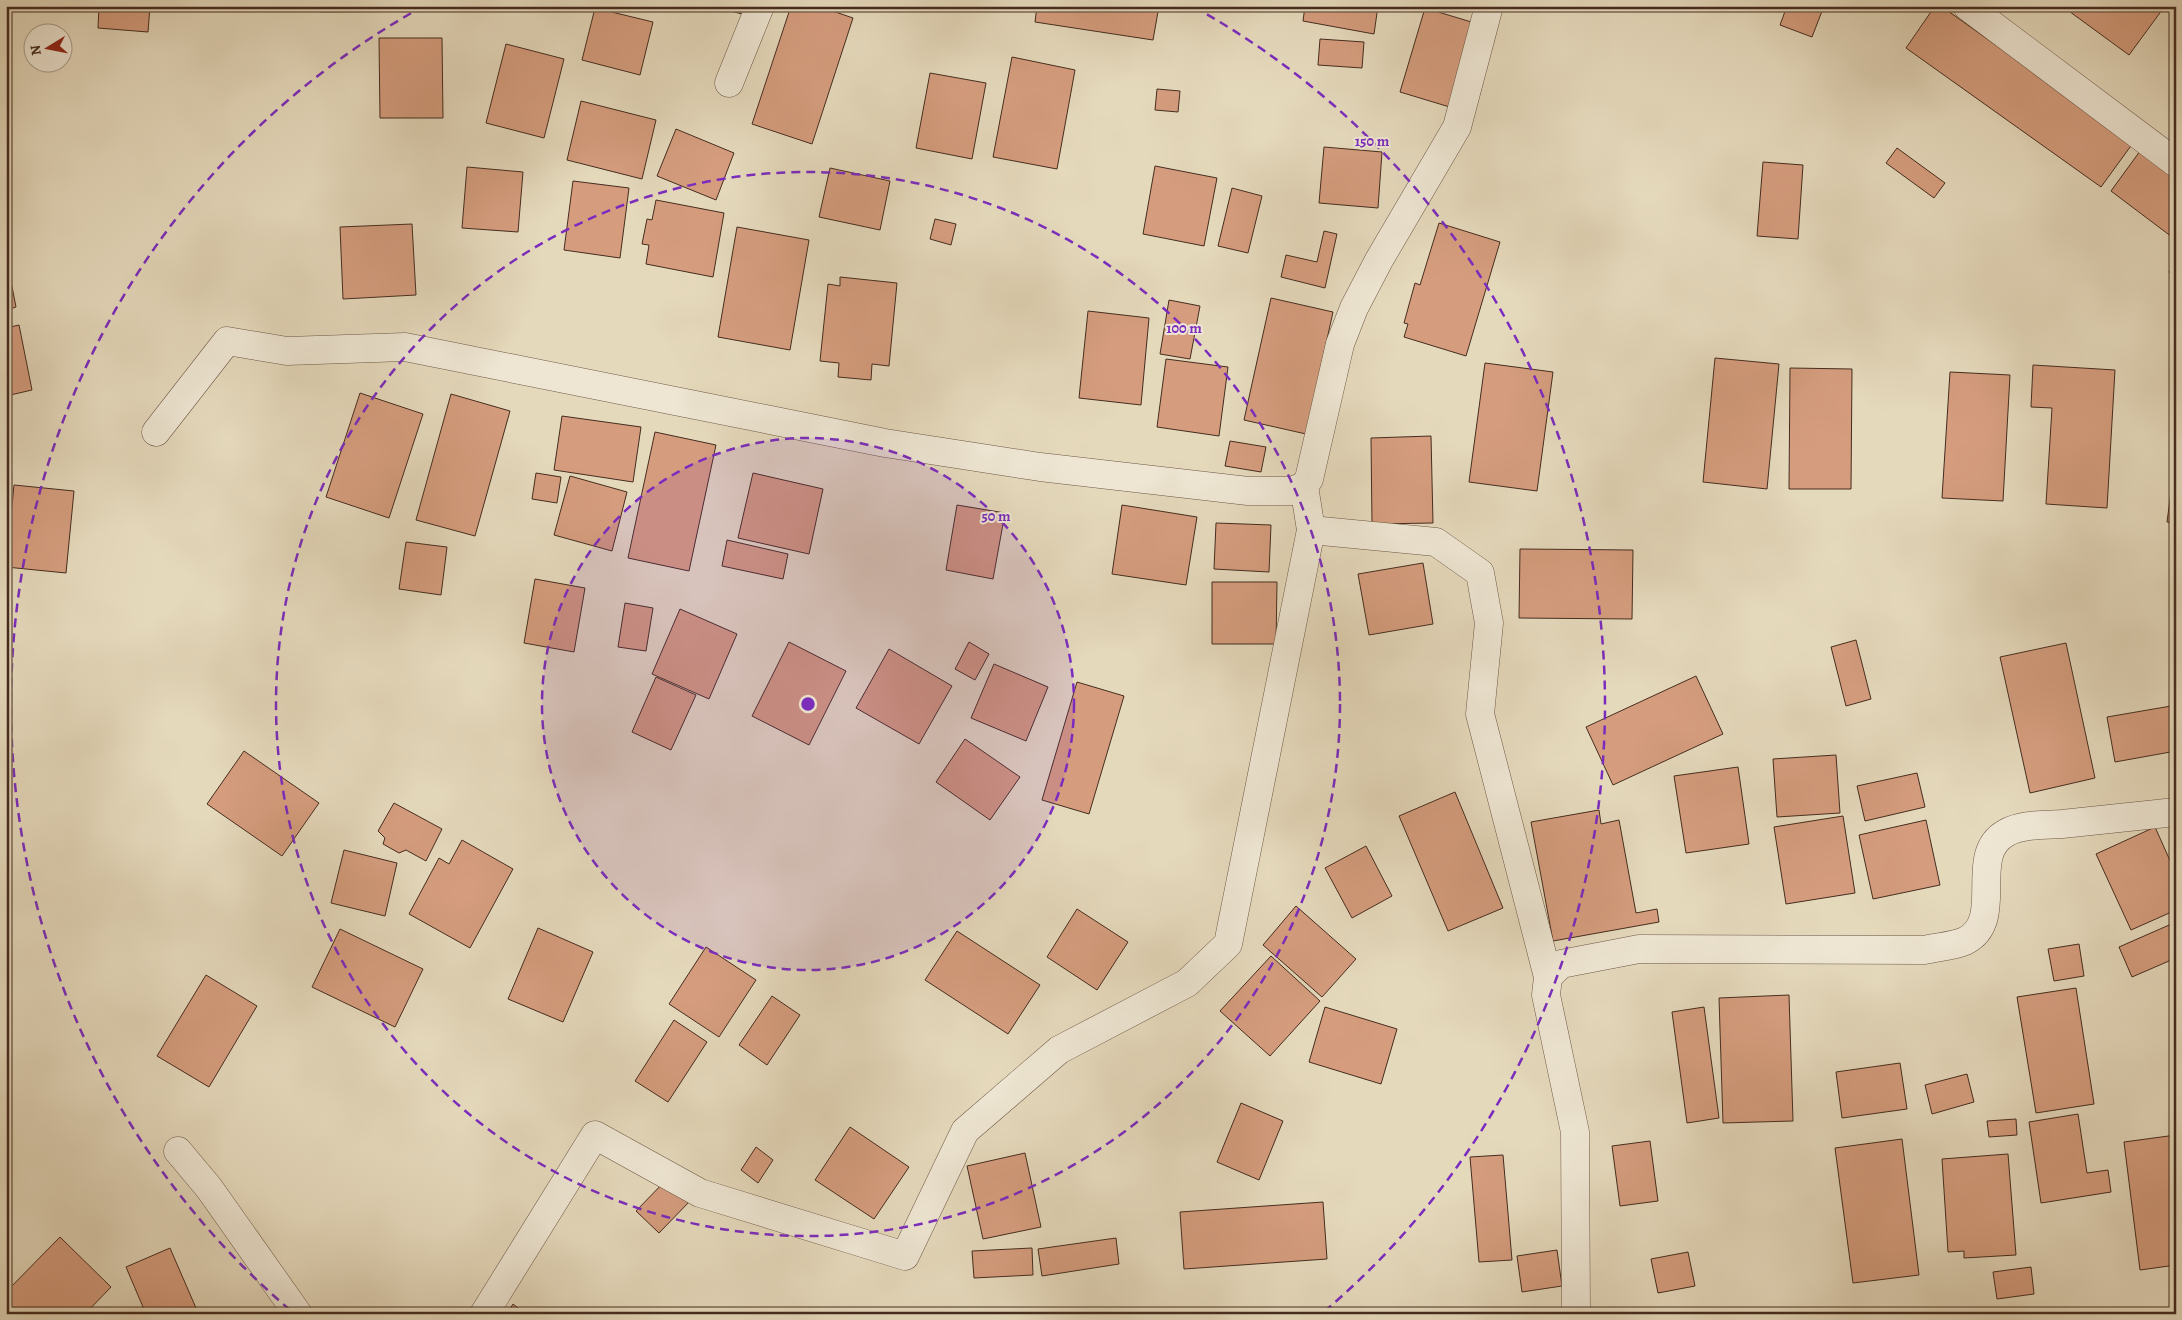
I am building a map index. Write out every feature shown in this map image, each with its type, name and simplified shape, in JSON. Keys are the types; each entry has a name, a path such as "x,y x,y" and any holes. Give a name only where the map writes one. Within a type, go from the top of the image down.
{"street":[{"path":"728,83 760,6"},
{"path":"156,432 227,341 287,351 405,347 895,445 1040,467 1248,491 1292,491 1304,486 1309,479 1340,344 1354,308 1379,260 1457,127 1490,6"},
{"path":"1975,9 2176,163"},
{"path":"484,1314 595,1135 700,1194 905,1256 965,1131 1059,1050 1187,983 1228,944 1311,530 1304,486"},
{"path":"1311,530 1436,542 1480,573 1489,623 1480,714 1548,977 1546,995 1575,1132 1576,1314"},
{"path":"1548,977 1561,964 1639,949 1924,950 1966,940 1978,930 1986,916 1986,867 1992,845 2006,833 2030,827 2176,812"},
{"path":"178,1151 209,1188 298,1314"}],"building":[{"path":"99,6 150,6 148,32 98,28"},
{"path":"321,6 439,6 439,11 321,12"},
{"path":"711,6 749,6 746,15"},
{"path":"791,6 818,6 853,18 812,144 752,124"},
{"path":"1037,6 1159,6 1153,40 1035,22"},
{"path":"1305,6 1378,6 1374,34 1303,21"},
{"path":"1787,6 1824,6 1812,37 1780,25"},
{"path":"1935,6 1941,6 2133,143 2101,187 1906,48"},
{"path":"2062,6 2165,6 2129,55"},
{"path":"595,8 653,22 640,75 582,60"},
{"path":"1425,8 1478,24 1453,108 1400,92"},
{"path":"379,38 442,38 443,118 380,118"},
{"path":"1320,39 1364,42 1362,68 1318,65"},
{"path":"506,44 564,59 544,138 486,123"},
{"path":"1012,57 1075,70 1057,169 993,157"},
{"path":"930,73 986,83 972,159 916,148"},
{"path":"1157,89 1180,91 1178,112 1155,110"},
{"path":"581,101 656,120 642,179 567,160"},
{"path":"676,129 734,153 716,200 657,176"},
{"path":"1324,147 1382,152 1378,208 1319,203"},
{"path":"2143,147 2176,171 2176,240 2111,191"},
{"path":"1897,148 1945,183 1934,198 1886,163"},
{"path":"1763,162 1803,165 1798,239 1757,236"},
{"path":"1155,166 1217,178 1204,246 1143,234"},
{"path":"467,167 523,172 518,232 462,228"},
{"path":"830,168 890,181 880,230 819,217"},
{"path":"573,181 629,188 620,258 564,250"},
{"path":"1232,188 1262,196 1248,253 1218,246"},
{"path":"656,200 724,213 713,277 646,264 649,245 642,244 647,219 652,220"},
{"path":"935,219 956,224 951,245 930,239"},
{"path":"1439,223 1500,242 1466,356 1404,337 1408,324 1404,323 1415,283 1420,285"},
{"path":"412,224 416,295 343,299 340,227"},
{"path":"737,227 809,240 790,350 718,337"},
{"path":"1324,231 1337,234 1325,288 1281,277 1286,255 1317,262"},
{"path":"6,256 16,307 6,310"},
{"path":"2176,264 2176,277 2169,272"},
{"path":"840,277 897,283 889,366 872,364 871,380 838,377 839,363 820,361 828,284 840,286"},
{"path":"1271,298 1333,312 1306,434 1244,420"},
{"path":"1169,300 1200,306 1190,359 1160,354"},
{"path":"1088,311 1149,318 1141,405 1079,398"},
{"path":"19,325 32,390 6,396 6,328"},
{"path":"1715,358 1779,364 1767,489 1703,482"},
{"path":"1166,359 1228,367 1219,436 1157,427"},
{"path":"1485,363 1553,372 1537,491 1469,482"},
{"path":"2033,365 2115,370 2107,508 2046,504 2052,408 2031,407"},
{"path":"1790,368 1852,369 1851,489 1789,489"},
{"path":"1950,372 2010,375 2003,501 1942,498"},
{"path":"360,393 423,414 389,518 326,497"},
{"path":"451,394 510,411 475,536 416,520"},
{"path":"562,416 641,427 633,482 554,470"},
{"path":"655,432 716,445 689,571 628,558"},
{"path":"1431,436 1433,523 1372,524 1371,438"},
{"path":"1230,441 1266,447 1261,472 1225,466"},
{"path":"2176,454 2176,523 2167,522"},
{"path":"536,473 561,477 557,503 532,499"},
{"path":"753,473 823,489 809,554 738,538"},
{"path":"570,476 627,492 612,551 554,535"},
{"path":"14,485 74,491 66,573 6,567"},
{"path":"957,505 1005,513 993,579 946,570"},
{"path":"1122,505 1197,517 1186,585 1112,574"},
{"path":"1216,523 1271,525 1269,572 1214,569"},
{"path":"727,540 788,554 783,579 722,566"},
{"path":"406,542 447,547 441,595 399,589"},
{"path":"1520,549 1633,550 1632,619 1519,618"},
{"path":"1423,563 1433,624 1369,635 1358,574"},
{"path":"535,579 585,588 574,652 524,643"},
{"path":"1212,582 1277,582 1276,644 1212,644"},
{"path":"625,603 653,608 646,651 618,647"},
{"path":"680,609 737,634 709,699 652,674"},
{"path":"1856,640 1871,699 1846,706 1831,647"},
{"path":"789,642 846,671 809,745 752,716"},
{"path":"969,642 989,654 975,680 955,669"},
{"path":"2066,643 2095,778 2030,793 2000,657"},
{"path":"889,649 952,686 919,744 856,708"},
{"path":"994,664 1048,687 1026,741 971,718"},
{"path":"1696,676 1723,734 1613,785 1586,727"},
{"path":"656,677 696,695 671,750 632,732"},
{"path":"1077,682 1124,696 1089,814 1042,800"},
{"path":"2171,706 2176,733 2176,751 2115,762 2107,717"},
{"path":"965,739 1020,777 990,820 936,782"},
{"path":"244,751 319,803 282,856 207,804"},
{"path":"1836,755 1840,813 1777,817 1773,759"},
{"path":"1738,767 1749,844 1686,853 1674,776"},
{"path":"1917,773 1925,807 1865,821 1857,786"},
{"path":"1455,792 1503,908 1448,931 1399,816"},
{"path":"394,803 442,829 426,861 406,850 399,853 383,844 385,838 378,831"},
{"path":"1599,810 1601,824 1619,820 1636,913 1657,909 1659,922 1553,941 1531,822"},
{"path":"1843,816 1855,893 1786,904 1774,827"},
{"path":"1926,820 1940,885 1873,899 1859,835"},
{"path":"2155,827 2176,874 2176,910 2131,930 2096,854"},
{"path":"462,840 513,869 470,948 409,914 439,858 449,864"},
{"path":"1366,846 1392,896 1352,918 1325,868"},
{"path":"344,850 397,863 385,916 331,903"},
{"path":"1296,906 1356,959 1322,997 1263,945"},
{"path":"1077,909 1128,942 1097,990 1047,957"},
{"path":"2176,922 2176,958 2132,977 2119,947"},
{"path":"538,928 593,952 563,1022 508,999"},
{"path":"340,929 423,969 395,1027 312,987"},
{"path":"957,931 1040,985 1008,1034 925,980"},
{"path":"2079,944 2084,976 2054,981 2048,949"},
{"path":"706,947 756,980 719,1037 669,1004"},
{"path":"1271,956 1320,1001 1270,1056 1220,1011"},
{"path":"206,975 257,1006 209,1087 157,1056"},
{"path":"2076,988 2094,1104 2036,1113 2017,997"},
{"path":"1789,995 1793,1121 1723,1123 1719,998"},
{"path":"772,996 800,1015 767,1065 739,1045"},
{"path":"1325,1007 1397,1029 1381,1084 1309,1062"},
{"path":"1704,1007 1719,1118 1687,1123 1672,1012"},
{"path":"674,1020 707,1042 668,1102 635,1081"},
{"path":"1900,1063 1907,1109 1842,1118 1836,1072"},
{"path":"1967,1074 1974,1102 1932,1114 1925,1085"},
{"path":"1241,1103 1283,1121 1259,1180 1217,1162"},
{"path":"2078,1114 2087,1173 2108,1170 2111,1192 2041,1203 2029,1122"},
{"path":"2016,1119 2017,1135 1989,1137 1987,1121"},
{"path":"850,1127 909,1167 874,1219 815,1180"},
{"path":"2176,1135 2176,1265 2140,1270 2124,1142"},
{"path":"1902,1139 1919,1275 1853,1283 1835,1148"},
{"path":"1650,1141 1658,1201 1620,1206 1612,1146"},
{"path":"756,1147 773,1160 758,1183 741,1170"},
{"path":"1025,1153 1041,1227 983,1239 967,1166"},
{"path":"2008,1154 2016,1255 1964,1258 1964,1251 1948,1252 1942,1159"},
{"path":"1503,1155 1512,1260 1479,1262 1470,1157"},
{"path":"667,1179 690,1201 659,1233 636,1211"},
{"path":"1323,1202 1327,1259 1184,1269 1180,1212"},
{"path":"60,1237 111,1287 85,1314 6,1314 6,1292"},
{"path":"1116,1238 1119,1264 1042,1276 1038,1249"},
{"path":"170,1248 196,1308 183,1314 146,1314 126,1267"},
{"path":"1032,1248 1033,1275 974,1278 972,1251"},
{"path":"1557,1250 1562,1286 1522,1292 1517,1256"},
{"path":"1688,1252 1695,1286 1658,1293 1651,1259"},
{"path":"2031,1267 2034,1294 1997,1299 1993,1272"},
{"path":"513,1304 526,1314 507,1314"}]}
